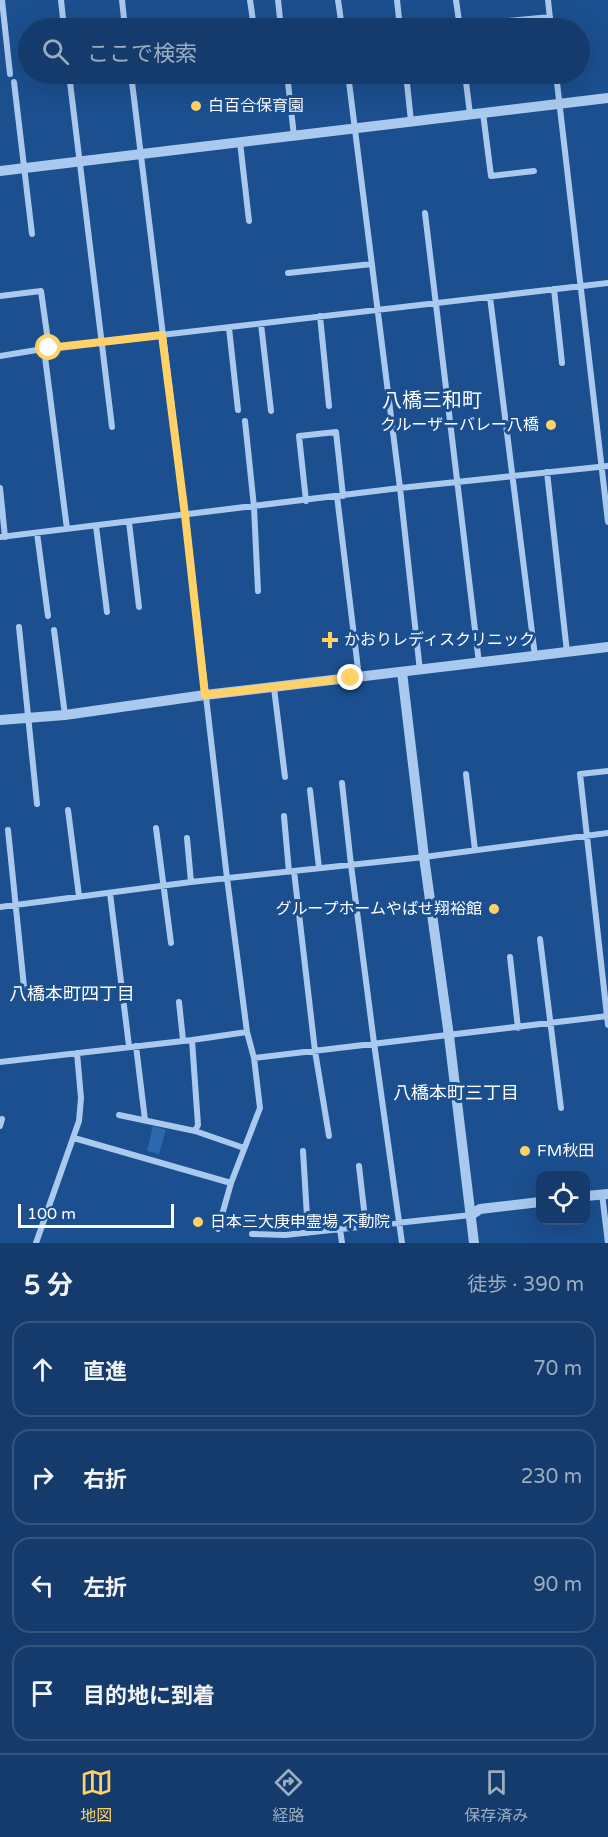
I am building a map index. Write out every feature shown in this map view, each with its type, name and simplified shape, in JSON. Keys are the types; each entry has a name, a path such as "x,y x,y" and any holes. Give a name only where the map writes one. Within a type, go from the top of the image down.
{"street":[{"path":"2,0 10,74"},
{"path":"61,0 63,18"},
{"path":"122,0 124,18"},
{"path":"250,0 253,18"},
{"path":"278,0 281,18"},
{"path":"338,0 341,18"},
{"path":"397,0 399,18"},
{"path":"456,0 459,18"},
{"path":"537,18 550,17 548,0"},
{"path":"14,82 33,234"},
{"path":"70,84 112,427"},
{"path":"131,84 185,515 227,879 260,1108 231,1183 218,1229"},
{"path":"288,84 294,136"},
{"path":"349,84 400,488 420,670"},
{"path":"407,84 411,121"},
{"path":"466,84 470,114"},
{"path":"557,84 605,466 608,522"},
{"path":"0,171 608,98"},
{"path":"483,113 490,176 534,171"},
{"path":"240,142 249,221"},
{"path":"425,213 479,663"},
{"path":"288,273 372,264"},
{"path":"0,356 47,348 608,283"},
{"path":"554,289 562,363"},
{"path":"0,296 41,291 67,529"},
{"path":"490,297 535,656"},
{"path":"320,316 329,406"},
{"path":"261,324 271,411"},
{"path":"229,328 238,410"},
{"path":"245,421 254,507 258,591"},
{"path":"306,501 299,436 336,432 340,496 359,677"},
{"path":"0,488 3,537 400,488 605,466"},
{"path":"547,472 567,652"},
{"path":"129,522 139,607"},
{"path":"96,526 107,612"},
{"path":"37,532 48,616"},
{"path":"19,627 37,804"},
{"path":"54,630 65,715"},
{"path":"0,720 65,715 205,695 608,647"},
{"path":"402,672 474,1243"},
{"path":"274,688 285,777"},
{"path":"608,771 580,774 608,1025"},
{"path":"466,774 475,850"},
{"path":"342,783 374,1043 402,1243"},
{"path":"310,790 319,868"},
{"path":"68,810 79,896"},
{"path":"284,816 315,1051 329,1136"},
{"path":"156,828 171,943"},
{"path":"8,830 24,987"},
{"path":"0,907 608,833"},
{"path":"187,838 191,882"},
{"path":"110,893 145,1120"},
{"path":"540,939 561,1108"},
{"path":"510,957 518,1028"},
{"path":"179,1002 183,1041"},
{"path":"254,1058 607,1016"},
{"path":"0,1062 248,1032"},
{"path":"192,1040 198,1125 195,1131"},
{"path":"36,1243 79,1121 81,1098 77,1053"},
{"path":"119,1115 195,1131 244,1148"},
{"path":"74,1138 231,1183"},
{"path":"303,1151 308,1233"},
{"path":"359,1166 366,1227"},
{"path":"590,1196 605,1194 608,1243"},
{"path":"252,1234 285,1235 366,1227 471,1215 480,1209 536,1202"},
{"path":"340,1229 342,1243"}],"shaded area":[{"path":"153,1126 166,1130 159,1154 147,1151"}],"place":[{"name":"白百合保育園","path":"196,106"},
{"name":"クルーザーバレー八橋","path":"551,425"},
{"name":"かおりレディスクリニック","path":"330,640"},
{"name":"グループホームやばせ翔裕館","path":"494,909"},
{"name":"FM秋田","path":"525,1151"},
{"name":"日本三大庚申霊場 不動院","path":"198,1222"}],"district":[{"name":"八橋三和町","path":"432,401"},
{"name":"八橋本町四丁目","path":"72,994"},
{"name":"八橋本町三丁目","path":"456,1093"}],"route":[{"path":"49,348 162,335 205,695 351,678"}]}
